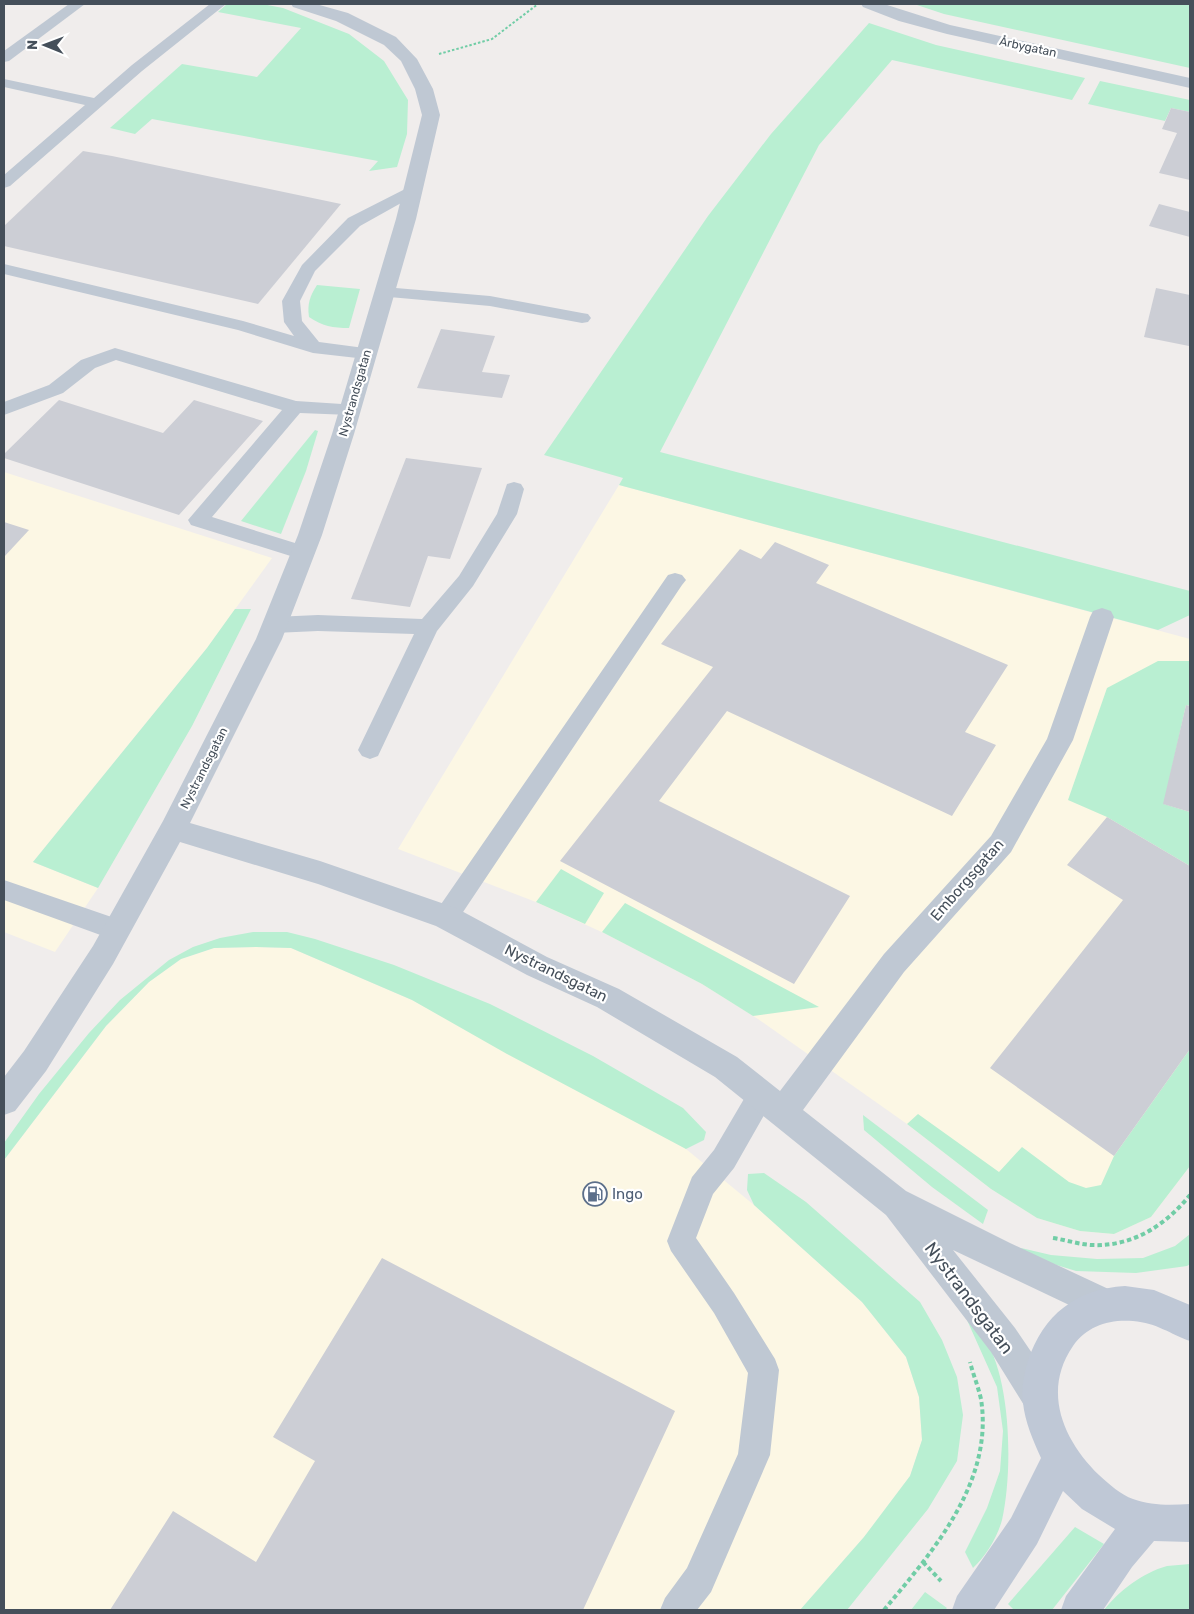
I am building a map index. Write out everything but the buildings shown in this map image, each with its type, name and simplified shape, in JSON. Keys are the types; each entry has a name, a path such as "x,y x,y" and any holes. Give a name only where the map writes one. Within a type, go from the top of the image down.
{"main road":[{"path":"1189,1321 1143,1305 1106,1305 1090,1310 1072,1321 1055,1338 1046,1355 1040,1374 1040,1397 1048,1436 1074,1478 1093,1496 1118,1512 1146,1522 1170,1525 1190,1524"},
{"path":"970,1610 1024,1531 1060,1458"},
{"path":"1080,1610 1119,1554 1146,1522"}],"street":[{"name":"Nystrandsgatan","path":"4,1101 35,1061 117,930 173,829 274,625 304,553 350,409 413,190 430,115 424,89 409,62 390,41 342,17 299,4"},
{"name":"Årbygatan","path":"869,4 947,29 1190,82"},
{"name":"Emborgsgatan","path":"771,1104 1001,844 1060,740 1102,617"},
{"name":"Nystrandsgatan","path":"173,829 320,873 446,917 537,966 608,998 726,1067 894,1202 998,1255 1106,1305"},
{"name":"Nystrandsgatan","path":"894,1202 1003,1340 1040,1397"}],"lane":[{"path":"4,58 78,4"},
{"path":"4,183 96,103 219,4"},
{"path":"4,83 96,103"},
{"path":"313,347 293,322 291,301 308,269 354,222 413,190"},
{"path":"4,269 242,326 313,347 366,353"},
{"path":"384,292 490,301 582,318"},
{"path":"4,409 56,389 88,364 115,354 294,407 350,409"},
{"path":"294,407 198,520 304,553"},
{"path":"370,750 428,627 466,581 507,514 514,490"},
{"path":"446,917 676,580"},
{"path":"274,625 318,623 428,627"},
{"path":"4,890 117,930"},
{"path":"677,1610 699,1580 754,1455 764,1370 724,1303 681,1241 702,1186 771,1104"}],"path":[{"path":"409,62 488,41 538,4"},
{"path":"1044,1236 1090,1245 1110,1245 1129,1242 1148,1234 1165,1222 1182,1206 1190,1195"},
{"path":"884,1610 935,1548 955,1518 969,1490 978,1462 983,1436 980,1394 969,1360"}],"shaded area":[{"path":"4,472 272,558 207,648 33,862 98,888 55,952 4,932"},
{"path":"619,485 1190,639 1190,1166 1151,1217 1114,1234 1080,1231 1037,1218 991,1189 907,1124 758,1019 702,984 606,934 536,902 398,849"},
{"path":"214,948 291,948 412,1000 686,1149 754,1205 862,1302 906,1357 919,1397 922,1440 910,1476 864,1537 800,1610 4,1610 4,1160 106,1026 149,982 181,959"}],"green space":[{"path":"227,4 262,4 283,8 349,34 384,61 408,100 407,134 397,167 369,171 378,161 152,119 135,134 110,128 182,64 257,77 301,28 218,12"},
{"path":"914,4 1190,4 1190,68 944,14"},
{"path":"869,23 936,45 1085,78 1072,100 892,60 819,145 660,452 1190,591 1190,615 1158,630 619,485 623,478 544,455 708,216 771,134"},
{"path":"1100,81 1190,100 1190,112 1171,108 1165,121 1088,104"},
{"path":"317,285 360,289 349,328 328,326 318,323 309,317 308,308 310,300"},
{"path":"315,430 318,431 306,471 281,534 241,521"},
{"path":"235,609 251,609 192,726 98,888 33,862 207,648"},
{"path":"1158,661 1190,661 1190,706 1186,705 1164,804 1190,812 1190,866 1107,817 1068,800 1107,688"},
{"path":"561,869 604,893 585,924 536,902"},
{"path":"625,903 819,1007 753,1016 702,984 602,932"},
{"path":"253,932 287,932 315,939 394,965 490,1004 593,1056 683,1108 706,1132 704,1140 686,1149 507,1054 412,1000 291,948 214,948 181,959 149,982 106,1026 4,1160 4,1143 39,1094 89,1033 120,1000 169,960 193,947 220,938"},
{"path":"1190,1049 1190,1166 1151,1217 1114,1234 1080,1231 1037,1218 991,1189 907,1124 918,1114 999,1172 1022,1147 1069,1182 1086,1188 1101,1185 1114,1156"},
{"path":"863,1115 988,1210 983,1224 932,1187 864,1130"},
{"path":"764,1173 806,1202 920,1302 942,1340 957,1377 963,1415 957,1461 928,1509 847,1610 800,1610 864,1537 910,1476 922,1440 919,1397 906,1357 862,1302 754,1205 747,1190 748,1174"},
{"path":"1190,1234 1190,1264 1136,1273 1076,1271 1024,1255 1021,1248 1051,1255 1097,1259 1143,1258 1175,1246"},
{"path":"967,1320 981,1333 991,1351 999,1372 1004,1397 1008,1450 1006,1500 1002,1520 990,1546 973,1568 965,1552 987,1508 1000,1471 1003,1431 997,1387"},
{"path":"1075,1527 1104,1544 1052,1610 1014,1610 1008,1604"},
{"path":"1190,1564 1190,1610 1104,1610 1124,1590 1149,1573 1167,1566"},
{"path":"925,1592 947,1608 945,1610 911,1610"}],"place":[{"name":"Ingo","path":"595,1194"}]}
